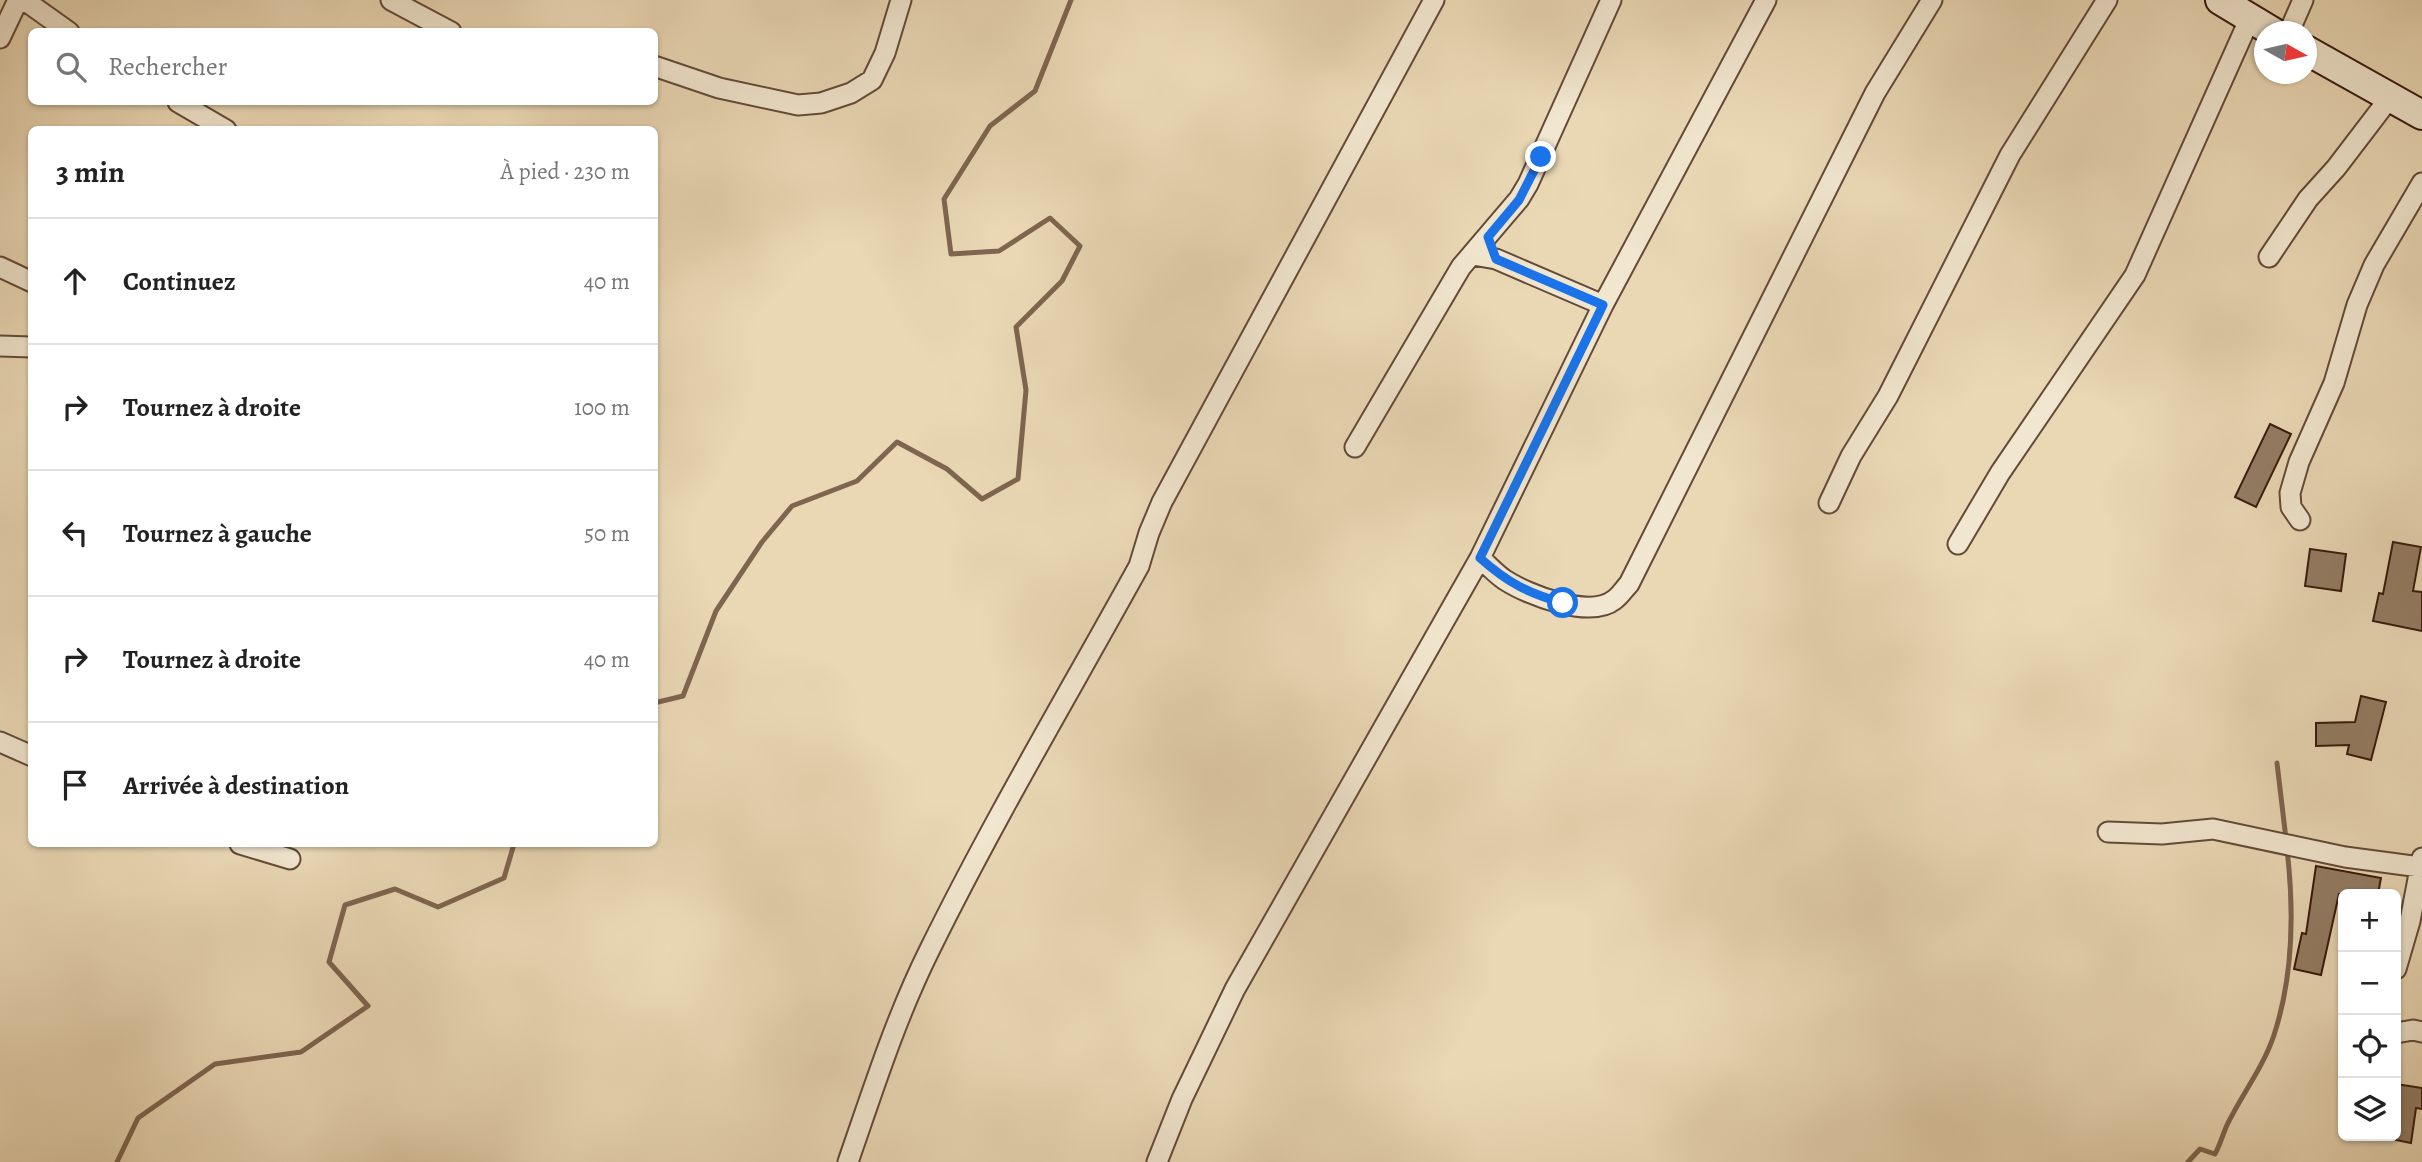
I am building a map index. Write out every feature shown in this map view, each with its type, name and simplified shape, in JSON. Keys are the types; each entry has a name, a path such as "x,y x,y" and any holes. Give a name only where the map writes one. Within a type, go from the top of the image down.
{"street":[{"path":"0,38 18,0"},
{"path":"24,0 63,28"},
{"path":"391,0 444,28"},
{"path":"658,67 719,88 798,106 821,103 851,93 872,80 885,53 901,0"},
{"path":"848,1162 895,1027 929,950 1139,566 1149,533 1163,502 1434,0"},
{"path":"1355,447 1461,267 1519,200 1611,0"},
{"path":"1157,1162 1182,1099 1235,989 1480,558 1603,305 1766,0"},
{"path":"1480,558 1503,579 1531,594 1563,603 1594,608 1614,601 1629,584 1862,117 1932,0"},
{"path":"1829,503 1852,456 1888,396 2010,155 2107,0"},
{"path":"2220,0 2254,21"},
{"path":"2293,21 2303,0"},
{"path":"1958,544 2038,416 2135,275 2188,153 2254,37"},
{"path":"2317,56 2422,115"},
{"path":"2269,257 2308,198 2336,167 2391,96"},
{"path":"183,105 219,126"},
{"path":"2300,520 2291,507 2290,493 2299,462 2333,383 2357,305 2374,265 2422,183"},
{"path":"1488,237 1496,259"},
{"path":"1473,255 1496,259 1603,305"},
{"path":"0,267 28,280"},
{"path":"0,346 28,347"},
{"path":"0,742 28,754"},
{"path":"2108,832 2162,834 2213,829 2345,857 2421,863 2401,952"},
{"path":"250,847 290,859"},
{"path":"2401,1032 2422,1032"}],"building":[{"path":"2270,424 2291,434 2256,507 2235,497"},
{"path":"2393,542 2421,547 2413,591 2422,592 2422,631 2373,621 2379,593 2383,594"},
{"path":"2310,549 2346,554 2341,591 2305,586"},
{"path":"2361,696 2386,702 2371,760 2347,754 2349,745 2316,746 2316,723 2355,722"},
{"path":"2316,866 2381,878 2379,889 2338,889 2321,975 2294,969 2302,933 2306,934"},
{"path":"2401,1085 2422,1088 2422,1109 2416,1108 2411,1143 2401,1141"}],"waterway":[{"path":"658,702 683,696 716,611 762,542 792,506 857,481 897,442 947,469 982,499 1018,479 1026,390 1016,327 1062,281 1080,246 1050,218 999,251 951,254 944,199 990,126 1035,91 1071,0"},
{"path":"2277,763 2286,839"},
{"path":"117,1162 138,1118 215,1064 301,1052 368,1006 329,962 345,905 395,889 438,907 504,878 513,847"},
{"path":"2188,1162 2200,1149 2215,1154 2227,1125 2264,1059 2274,1035 2285,990 2290,943 2291,895 2287,849"}],"route":[{"path":"1541,157 1519,200 1488,237 1491,248 1496,259 1603,305 1480,558 1503,579 1531,594 1563,603"}]}
